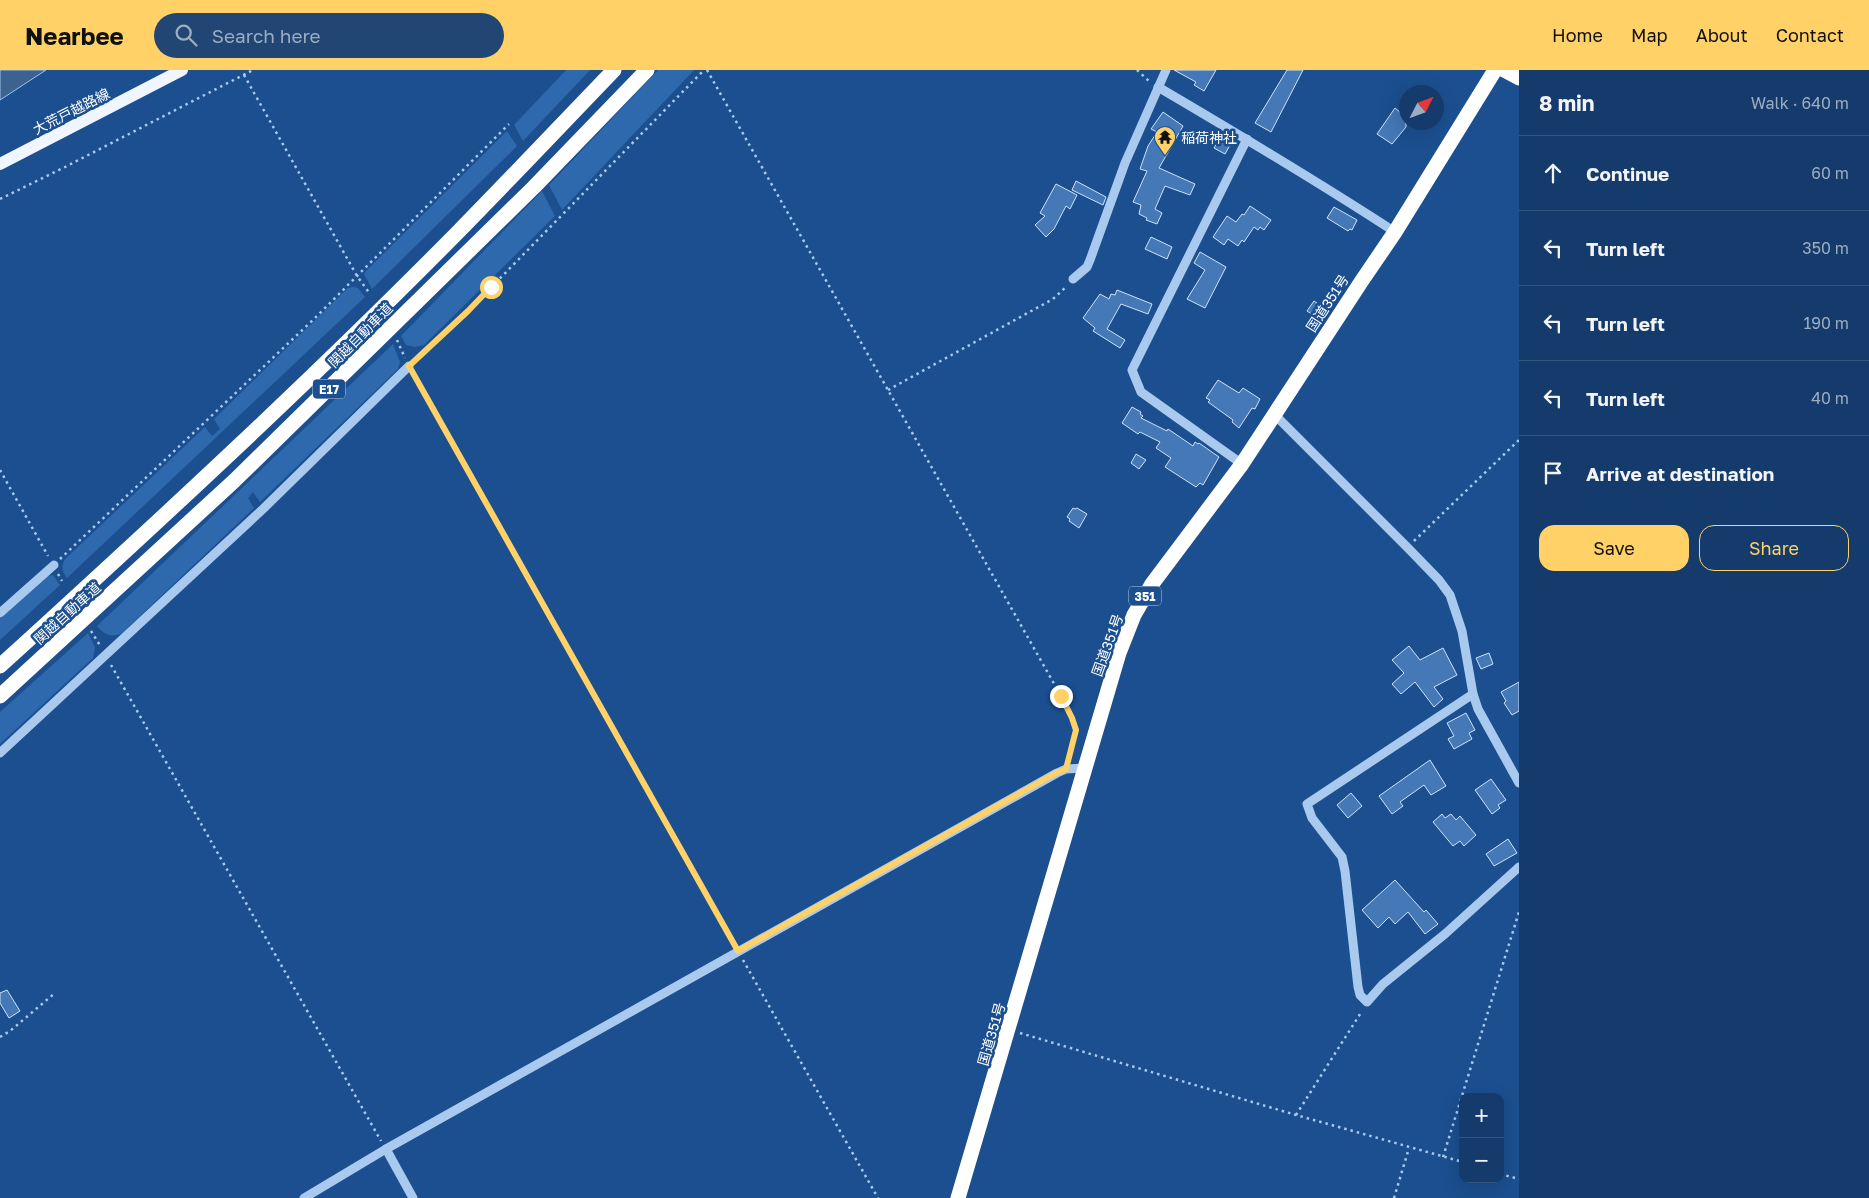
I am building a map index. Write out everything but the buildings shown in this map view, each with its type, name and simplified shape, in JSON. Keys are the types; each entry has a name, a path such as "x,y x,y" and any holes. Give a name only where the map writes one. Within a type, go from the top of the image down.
{"highway":[{"name":"関越自動車道","path":"0,666 129,548 324,363 458,231 614,70"},
{"name":"関越自動車道","path":"0,696 234,481 534,187 647,70"},
{"name":"国道351号","path":"958,1198 1119,653 1134,615 1152,584 1242,464 1360,282 1395,232 1495,70"},
{"path":"1504,70 1519,78"}],"main road":[{"name":"大荒戸越路線","path":"0,164 182,70"}],"street":[{"path":"1073,279 1087,266 1090,260 1125,163 1166,70"},
{"path":"1158,87 1335,192 1395,232"},
{"path":"1242,464 1141,392 1132,370 1247,139"},
{"path":"0,752 264,509 409,366"},
{"path":"1274,415 1407,547 1439,580 1450,596 1462,630 1473,694 1478,709 1519,783"},
{"path":"0,613 54,566"},
{"path":"1473,694 1307,804 1312,818 1342,857 1360,995 1367,1002 1383,984 1444,934 1519,867"},
{"path":"304,1198 386,1149 1056,773 1066,769 1085,768"},
{"path":"386,1149 413,1198"}],"path":[{"path":"0,199 65,168 253,70"},
{"path":"409,366 468,311 705,70 888,390 1072,718 1076,730 1066,769"},
{"path":"1137,70 1158,87"},
{"path":"244,75 357,276 370,294"},
{"path":"54,566 315,318 509,124"},
{"path":"888,390 1053,299 1073,279"},
{"path":"397,340 409,366 878,1198"},
{"path":"1407,547 1519,440"},
{"path":"0,470 62,581"},
{"path":"91,631 386,1149"},
{"path":"1443,1156 1519,912"},
{"path":"0,1037 10,1032 55,994"},
{"path":"1296,1115 1367,1002"},
{"path":"1009,1030 1409,1148 1459,1161"},
{"path":"1394,1198 1409,1148"},
{"path":"1504,1175 1519,1179"}],"shaded area":[{"path":"0,70 46,70 0,100"},
{"path":"566,70 590,70 523,141 514,125"},
{"path":"658,70 694,70 562,210 549,185"},
{"path":"507,131 517,146 372,289 364,274 366,271"},
{"path":"542,191 555,216 424,345 415,347 406,345 401,336"},
{"path":"348,288 358,288 365,297 67,578 62,568 66,558 205,427 212,436 220,429 214,419"},
{"path":"393,344 400,362 398,369 260,502 253,492 248,498 254,508 121,634 110,635 97,626"},
{"path":"53,575 60,585 0,640 0,618 47,576"},
{"path":"88,633 95,647 93,658 0,744 0,712"}],"place":[{"name":"稲荷神社","path":"1165,156"}],"route":[{"path":"491,287 409,366 738,951 1066,769 1076,730 1061,696"}]}
